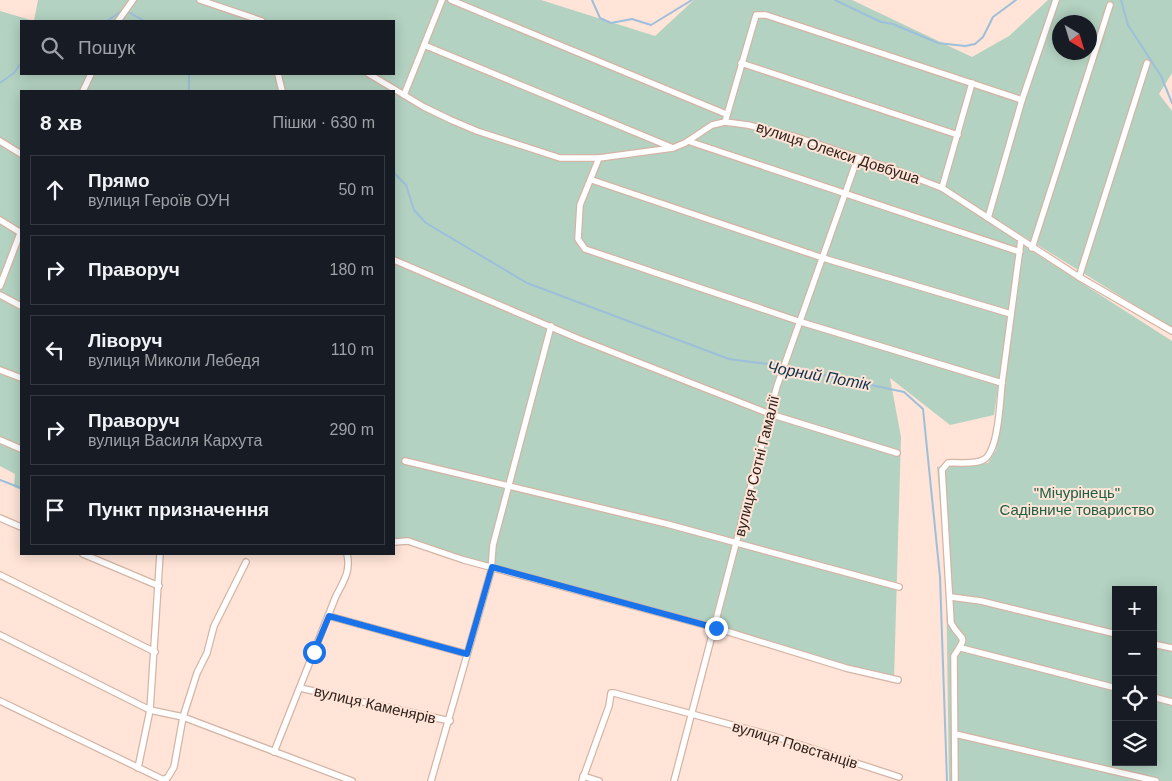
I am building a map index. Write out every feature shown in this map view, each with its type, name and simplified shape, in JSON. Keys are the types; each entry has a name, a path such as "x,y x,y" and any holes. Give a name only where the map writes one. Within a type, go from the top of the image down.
{"street":[{"path":"119,20 133,0"},
{"path":"200,0 259,20"},
{"path":"404,94 442,0"},
{"path":"450,0 726,114"},
{"path":"988,218 1022,100 1056,0"},
{"path":"1032,248 1110,5"},
{"path":"372,75 451,120 549,156 566,159 599,158 673,148 688,141 712,125 725,122 756,15 766,15 1022,100"},
{"path":"424,45 673,148"},
{"path":"741,63 958,135"},
{"path":"1079,277 1147,63"},
{"path":"83,90 91,75"},
{"path":"278,75 282,90"},
{"path":"942,188 972,83"},
{"name":"вулиця Олекси Довбуша","path":"725,122 748,125 796,137 858,157 942,188 1032,248 1172,330"},
{"path":"0,141 20,153"},
{"path":"688,141 1020,252"},
{"name":"вулиця Сотні Гамалії","path":"674,781 716,628 770,414 783,371 858,157"},
{"path":"599,158 592,180 580,206 578,239 581,246 801,322 1002,383"},
{"path":"592,180 823,258 1011,314"},
{"path":"0,220 20,231"},
{"path":"0,286 20,235"},
{"path":"955,781 954,656 961,648 963,637 951,623 951,597 942,470 948,463 979,461 989,455 995,442 1021,240"},
{"path":"395,260 579,339 770,414 897,453"},
{"path":"0,295 20,305"},
{"path":"432,781 492,567 493,545 552,326"},
{"path":"0,370 20,378"},
{"path":"0,440 20,449"},
{"path":"405,461 738,543 899,587"},
{"path":"0,518 20,527"},
{"path":"395,542 408,542 439,553 716,628 846,668 898,680"},
{"path":"85,555 159,586"},
{"path":"138,768 150,710 160,555"},
{"path":"274,752 349,568 347,555"},
{"path":"0,701 165,780 174,767 183,717 197,673 208,653 214,626 246,562"},
{"path":"0,575 155,652"},
{"path":"951,597 980,601 1112,633"},
{"path":"329,616 467,654"},
{"path":"0,635 150,710 183,717 352,781"},
{"path":"1157,645 1172,648"},
{"path":"961,648 1112,687"},
{"name":"вулиця Каменярів","path":"300,688 450,721"},
{"name":"вулиця Повстанців","path":"582,779 609,706 611,694 773,736 899,776"},
{"path":"1157,698 1172,702"},
{"path":"954,734 1156,781"},
{"path":"582,779 599,781"}],"green space":[{"path":"38,0 541,0 655,36 694,0 852,0 972,57 1009,36 1048,0 1172,0 1172,73 1159,94 1172,111 1172,328 1020,234 994,415 950,425 890,378 901,437 894,679 408,545 395,538 395,90 20,90 20,490 14,487 15,474 0,466 0,11 31,20 20,20 20,75 395,75 395,20 34,20"},
{"name":"\"Мічурінець\" Садівниче товариство","path":"1024,246 1172,341 1172,781 949,781 946,573 937,467 988,463 996,450"}],"waterway":[{"path":"592,0 600,18 611,23 632,19 651,25 692,0"},
{"path":"835,0 881,22 893,24 938,43 965,46 975,44 983,37 993,17 1016,0"},
{"path":"1121,0 1128,25 1161,76 1172,103"},
{"name":"Чорний Потік","path":"108,20 123,10"},
{"name":"Чорний Потік","path":"127,11 142,20"},
{"name":"Чорний Потік","path":"0,83 14,73 20,64"},
{"name":"Чорний Потік","path":"189,75 189,90"},
{"name":"Чорний Потік","path":"395,174 406,185 414,210 426,223 527,283 729,359 782,366"},
{"name":"Чорний Потік","path":"786,367 904,392 923,409 940,577 947,781"},
{"path":"0,480 20,488"}],"route":[{"path":"314,652 329,616 467,654 492,567 716,628"}]}
